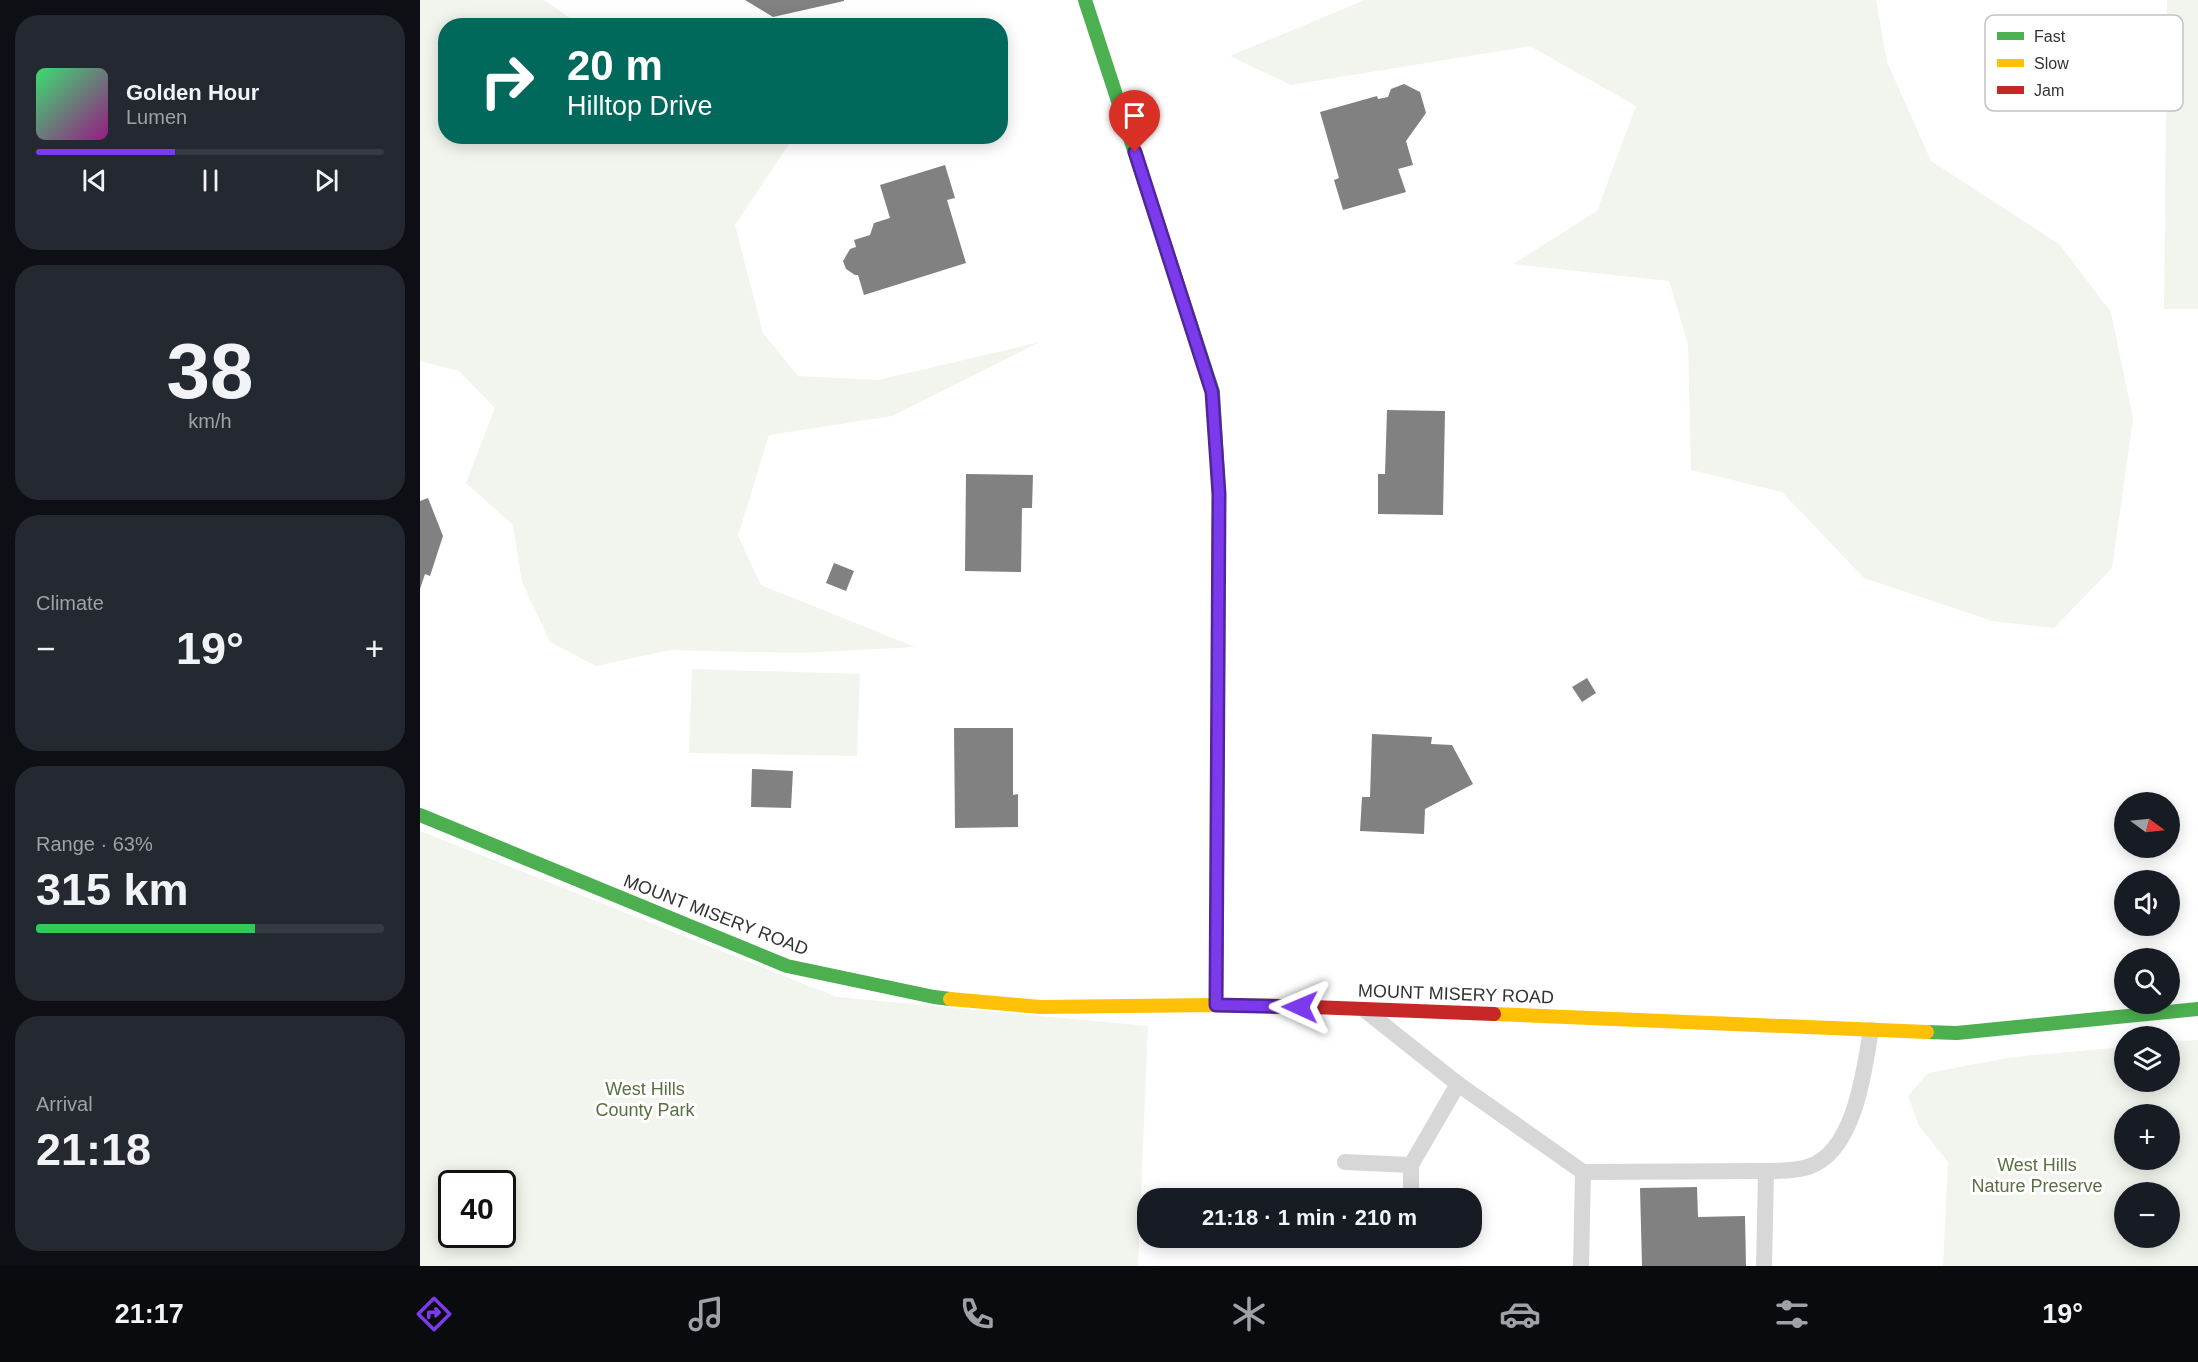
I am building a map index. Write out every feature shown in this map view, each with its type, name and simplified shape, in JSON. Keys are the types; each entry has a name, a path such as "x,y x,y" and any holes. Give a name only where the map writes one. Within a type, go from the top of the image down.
{"street":[{"path":"1085,0 1212,392 1219,494 1216,1005"},
{"name":"MOUNT MISERY ROAD","path":"420,815 787,966 934,997 1040,1007 1216,1005 1362,1008 1957,1033 2198,1009"}],"lane":[{"path":"1362,1008 1458,1084 1583,1172 1766,1171 1810,1167 1827,1156 1851,1119 1859,1096 1871,1030"},
{"path":"1411,1188 1411,1165 1458,1084"},
{"path":"1345,1161 1411,1165"},
{"path":"1764,1266 1766,1171"},
{"path":"1581,1266 1583,1172"}],"green space":[{"path":"420,0 544,0 570,18 438,18 438,144 789,144 735,225 763,333 798,376 878,380 1040,342 892,416 769,435 738,536 761,585 915,647 800,653 670,650 596,666 550,642 522,582 513,525 466,483 495,408 459,371 420,361"},
{"path":"1365,0 1876,0 1887,62 1931,161 2059,244 2111,312 2133,419 2112,568 2054,628 1992,621 1864,578 1782,492 1691,470 1688,344 1669,281 1513,264 1597,211 1636,106 1530,46 1291,85 1230,56"},
{"path":"2167,0 2198,0 2198,309 2164,309 2166,111 2183,111 2183,15 2167,15"},
{"path":"692,669 860,674 857,756 689,753"},
{"name":"West Hills County Park","path":"420,831 837,997 1148,1026 1141,1188 1137,1188 1138,1266 420,1266"},
{"name":"West Hills Nature Preserve","path":"2198,1040 2198,1266 1943,1266 1948,1162 1919,1126 1908,1096 1928,1073 2013,1057 2114,1048 2114,1092 2180,1092 2180,1041"}],"building":[{"path":"745,0 844,0 844,1 773,17"},
{"path":"1404,84 1420,92 1426,113 1406,141 1413,165 1398,169 1406,192 1343,210 1334,180 1339,178 1320,112 1377,96 1378,99 1388,97 1391,89"},
{"path":"945,165 955,198 947,200 966,263 864,295 858,275 846,269 843,261 850,249 856,247 854,240 870,235 874,223 890,218 880,185"},
{"path":"1387,410 1445,411 1443,515 1378,514 1378,474 1385,474"},
{"path":"966,474 1033,475 1032,508 1022,508 1021,572 965,571"},
{"path":"428,498 443,536 430,576 425,574 420,589 420,501"},
{"path":"834,563 854,571 846,591 826,583"},
{"path":"1587,678 1596,693 1582,702 1572,687"},
{"path":"954,728 1013,728 1013,795 1018,794 1018,827 955,828"},
{"path":"1372,734 1432,737 1431,744 1452,745 1473,784 1425,809 1424,834 1360,831 1362,797 1370,797"},
{"path":"752,769 793,771 791,808 751,807"},
{"path":"1697,1187 1698,1217 1745,1216 1746,1266 1642,1266 1640,1188"}],"traffic: fast":[{"path":"1085,0 1213,392 1219,496"},
{"path":"420,815 787,966 950,999"},
{"path":"1216,1005 1217,880"},
{"path":"1927,1032 1957,1033 2198,1009"}],"traffic: slow":[{"path":"1217,880 1219,496"},
{"path":"950,999 1040,1007 1286,1006"},
{"path":"1494,1014 1927,1032"}],"traffic: jam":[{"path":"1286,1006 1494,1014"}],"route":[{"path":"1135,152 1212,392 1219,494 1216,1005 1300,1007"}]}
